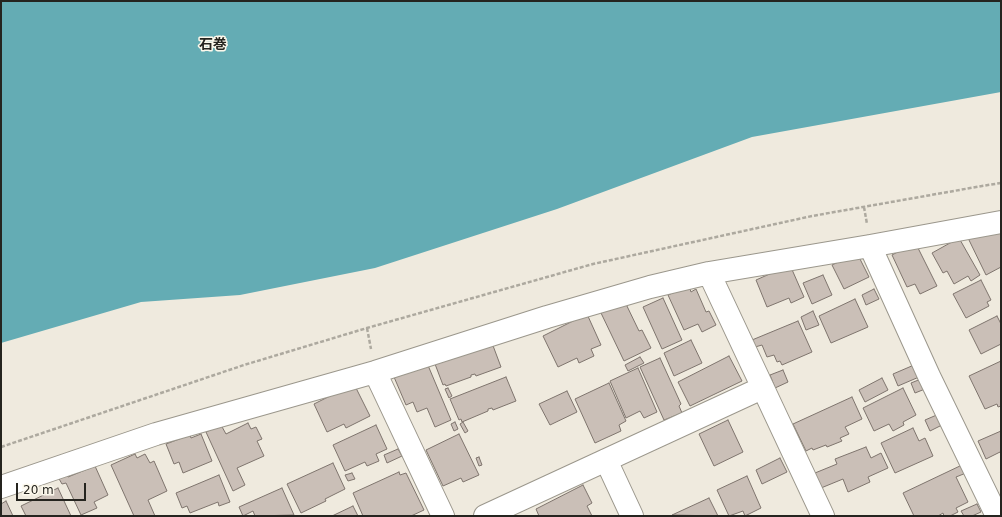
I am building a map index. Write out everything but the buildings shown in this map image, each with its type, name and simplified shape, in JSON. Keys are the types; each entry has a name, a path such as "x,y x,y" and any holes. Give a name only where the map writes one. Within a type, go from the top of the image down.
{"street":[{"path":"1,487 156,434 375,372 547,317 650,287 709,273 1001,222"},
{"path":"870,246 929,376 997,516"},
{"path":"709,273 823,516"},
{"path":"375,372 443,516"},
{"path":"485,516 762,388"},
{"path":"606,460 632,516"}],"path":[{"path":"1,447 244,365 592,264 812,216 1001,183"}],"water":[{"path":"1,1 1001,1 1001,92 752,137 557,209 375,268 240,295 141,302 1,343"}],"district":[{"name":"石巻","path":"213,45"}]}
